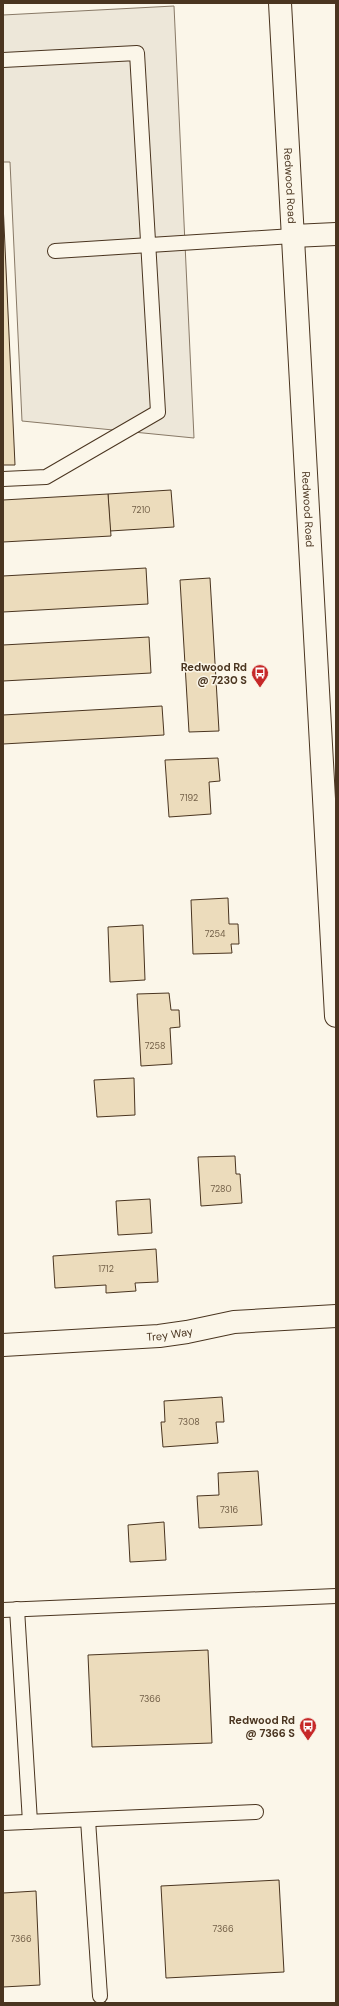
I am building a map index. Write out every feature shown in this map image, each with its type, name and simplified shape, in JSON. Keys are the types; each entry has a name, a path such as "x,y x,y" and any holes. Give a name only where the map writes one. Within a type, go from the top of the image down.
{"main road":[{"name":"Redwood Road","path":"280,3 293,236 329,769 336,1016"},
{"path":"293,236 336,234"},
{"name":"Trey Way","path":"3,1345 173,1335 234,1322 336,1316"}],"lane":[{"path":"3,60 137,53 158,412 46,477 3,479"},
{"path":"55,251 293,236"},
{"path":"30,1822 10,1609 336,1596"},
{"path":"3,1823 256,1812"},
{"path":"88,1820 100,1996"}],"shaded area":[{"path":"174,6 194,438 22,421 10,162 3,162 3,15"}],"building":[{"path":"3,203 15,465 3,465"},
{"path":"171,490 174,527 110,531 108,494"},
{"path":"108,494 111,536 3,542 3,500"},
{"path":"146,568 148,604 3,612 3,576"},
{"path":"210,578 219,731 189,732 180,580"},
{"path":"149,637 151,673 3,681 3,645"},
{"path":"162,706 164,735 3,744 3,715"},
{"path":"218,758 220,781 209,782 211,814 169,817 165,760"},
{"path":"228,898 229,924 238,924 239,944 231,944 232,953 193,954 191,900"},
{"path":"143,925 145,980 110,982 108,927"},
{"path":"169,993 171,1010 179,1010 180,1027 170,1028 172,1064 141,1066 137,994"},
{"path":"134,1078 135,1115 97,1117 94,1080"},
{"path":"235,1156 236,1174 240,1174 242,1203 201,1206 198,1157"},
{"path":"150,1199 152,1233 118,1235 116,1201"},
{"path":"156,1249 158,1282 135,1283 136,1291 106,1293 106,1285 55,1288 53,1256"},
{"path":"222,1397 224,1422 216,1422 218,1443 163,1447 161,1422 165,1422 164,1401"},
{"path":"258,1471 262,1525 199,1528 197,1496 219,1495 218,1473"},
{"path":"164,1522 166,1560 130,1562 128,1525"},
{"path":"208,1650 212,1743 92,1747 88,1655"},
{"path":"279,1880 284,1972 166,1978 161,1886"},
{"path":"36,1891 40,1985 3,1987 3,1893"}],"place":[{"name":"Redwood Rd @ 7230 S","path":"260,688"},
{"name":"Redwood Rd @ 7366 S","path":"308,1741"}]}
